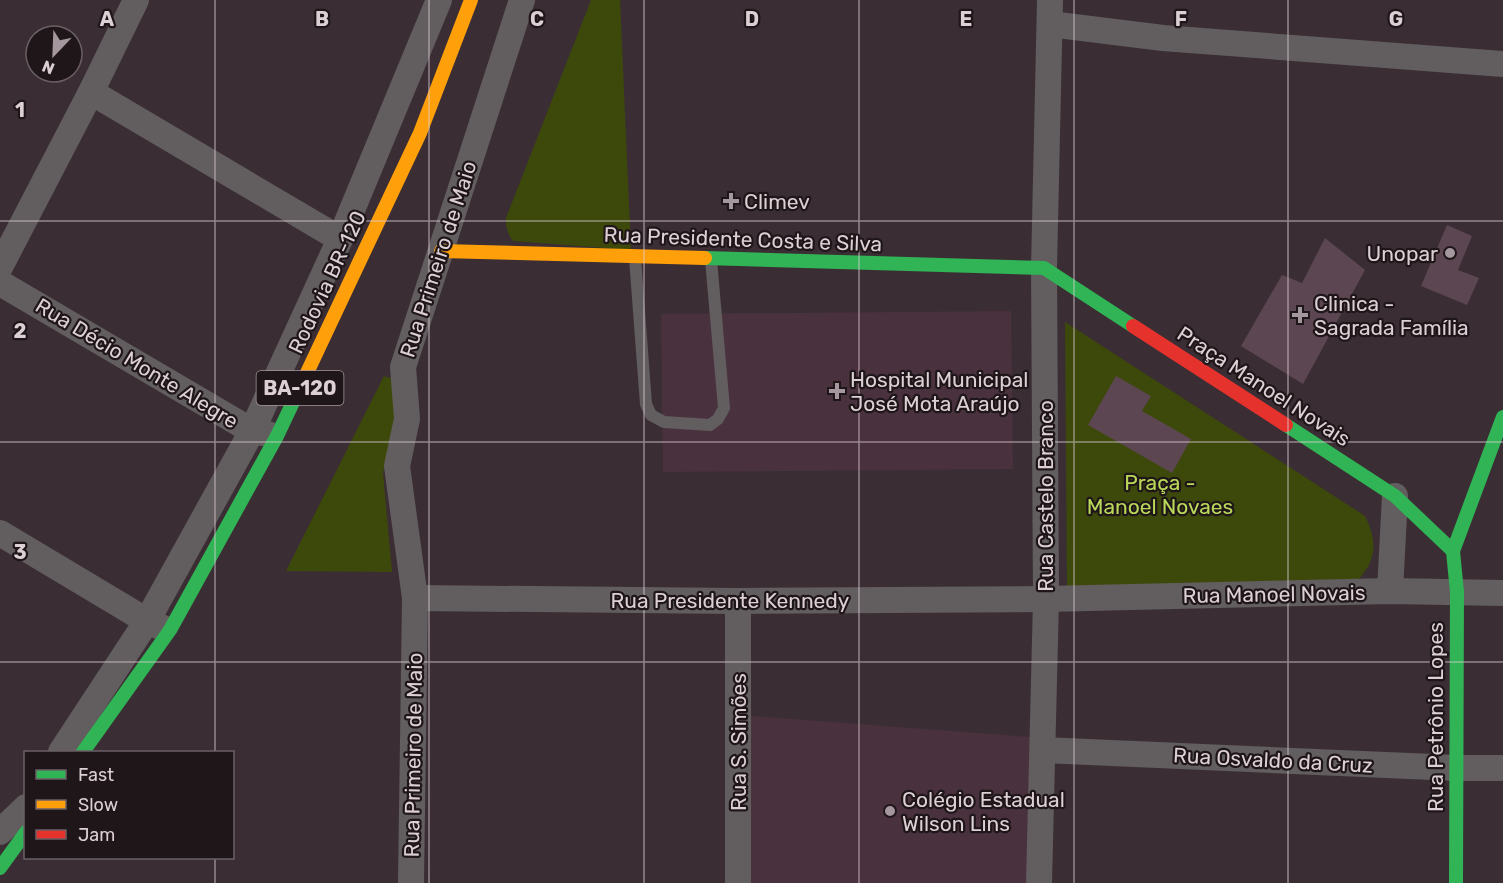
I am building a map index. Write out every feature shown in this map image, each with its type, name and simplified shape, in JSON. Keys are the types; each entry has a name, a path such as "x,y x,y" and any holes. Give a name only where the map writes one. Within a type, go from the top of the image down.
{"street":[{"path":"0,267 136,0"},
{"path":"63,751 158,626 252,431 340,239 439,0"},
{"name":"Rodovia BR-120","path":"84,751 158,626 277,436 420,133 471,0"},
{"name":"Rua Primeiro de Maio","path":"411,883 415,598 397,466 406,419 403,367 522,0"},
{"path":"1050,12 1163,38 1503,64"},
{"name":"Rua Castelo Branco","path":"1040,883 1046,599 1044,268 1050,12"},
{"path":"91,92 340,239"},
{"name":"Rua Presidente Costa e Silva","path":"441,251 1044,268"},
{"name":"Praça Manoel Novais","path":"1044,268 1395,496 1453,551"},
{"name":"Rua Décio Monte Alegre","path":"0,283 252,431 277,436"},
{"path":"1453,551 1503,417"},
{"path":"1390,591 1395,496"},
{"path":"0,533 158,626"},
{"name":"Rua Petrônio Lopes","path":"1453,551 1457,592 1456,883"},
{"name":"Rua Manoel Novais","path":"1046,599 1390,591 1503,593"},
{"name":"Rua Presidente Kennedy","path":"415,598 738,601 1046,599"},
{"name":"Rua S. Simões","path":"738,601 738,883"},
{"name":"Rua Osvaldo da Cruz","path":"1043,750 1456,768 1503,768"},
{"path":"0,832 24,809"},
{"path":"0,868 24,835"}],"lane":[{"path":"635,257 646,404 651,415 664,422 710,425 718,419 724,408 710,259"}],"shaded area":[{"name":"Hospital Municipal José Mota Araújo","path":"1011,311 1013,469 663,472 661,314"},
{"name":"Colégio Estadual Wilson Lins","path":"738,715 1043,738 1035,883 743,883"}],"green space":[{"path":"591,0 620,0 631,250 513,241 507,230 506,218"},
{"name":"Praça - Manoel Novaes","path":"1065,322 1365,516 1372,536 1373,553 1361,577 1353,585 1067,589"},
{"path":"384,376 403,382 383,473 392,572 286,571"}],"building":[{"name":"Unopar","path":"1447,225 1472,236 1458,270 1479,278 1467,305 1421,286"},
{"name":"Clinica - Sagrada Família","path":"1325,238 1365,270 1303,384 1241,346 1282,275 1302,283"},
{"path":"1116,376 1151,396 1142,411 1191,439 1172,473 1088,425"}],"traffic: fast":[{"path":"705,258 1044,268 1133,326"},
{"path":"84,751 170,630 277,436 305,377"},
{"path":"1456,883 1457,592 1453,551 1503,417"},
{"path":"1286,425 1395,496 1453,551"},
{"path":"0,868 24,835"}],"traffic: slow":[{"path":"305,377 420,133 471,0"},
{"path":"441,251 705,258"}],"traffic: jam":[{"path":"1133,326 1286,425"}],"place":[{"name":"Climev","path":"731,201"},
{"name":"Unopar","path":"1450,253"},
{"name":"Clinica - Sagrada Família","path":"1300,315"},
{"name":"Hospital Municipal José Mota Araújo","path":"837,391"},
{"name":"Colégio Estadual Wilson Lins","path":"890,811"}]}
